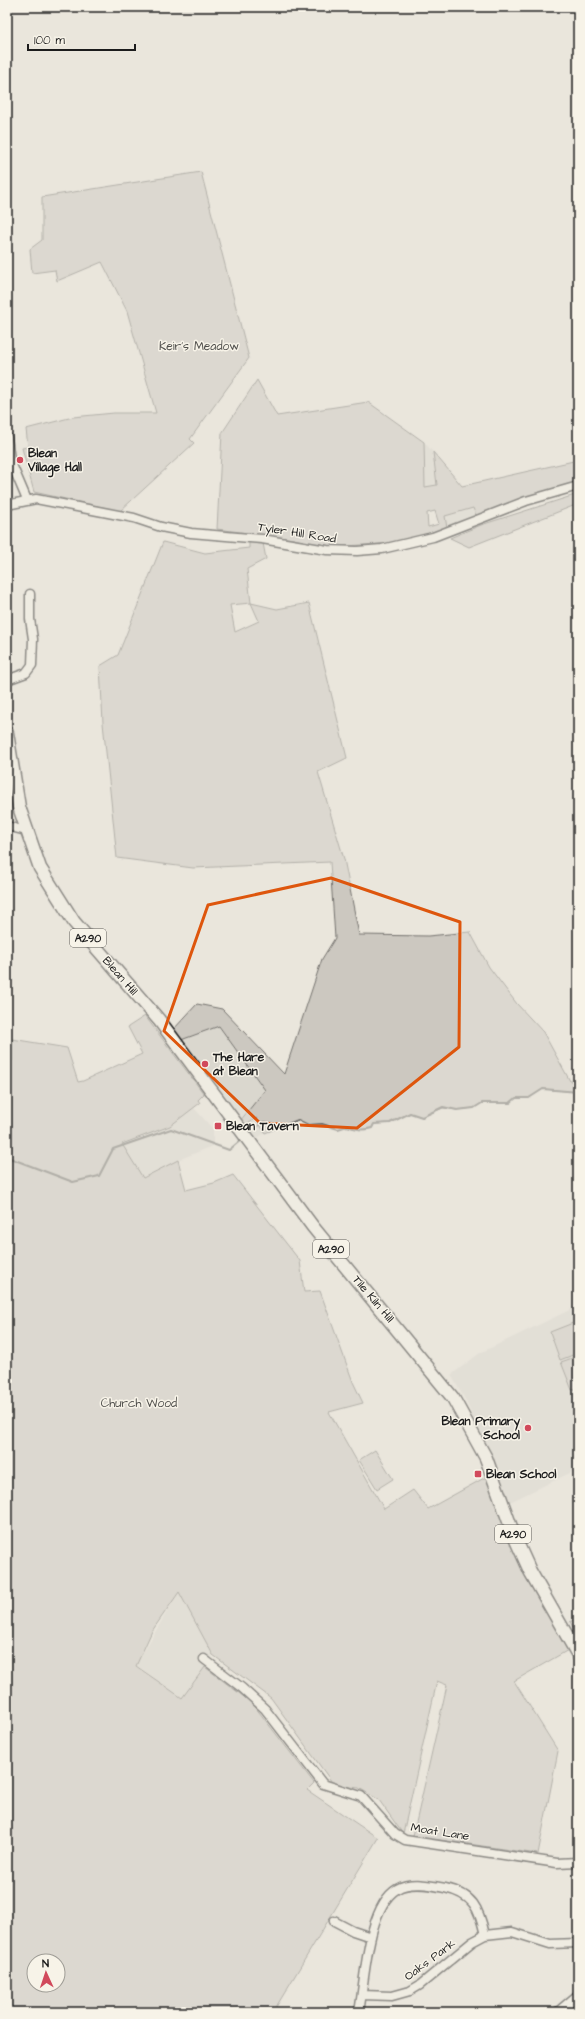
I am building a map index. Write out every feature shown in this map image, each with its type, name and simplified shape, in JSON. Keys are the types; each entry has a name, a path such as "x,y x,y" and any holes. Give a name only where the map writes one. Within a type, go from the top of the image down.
{"main road":[{"name":"Blean Hill","path":"7,734 19,807 26,832 40,868 74,922 159,1020 227,1113"},
{"name":"Tile Kiln Hill","path":"227,1113 313,1227 440,1380 459,1408 486,1458 515,1538 530,1571 578,1655"}],"street":[{"path":"7,437 10,460 27,500"},
{"name":"Tyler Hill Road","path":"7,505 36,499 134,518 161,527 191,533 262,539 341,552 382,549 433,537 526,501 578,486"},
{"path":"7,680 26,673 32,665 33,639 30,619 30,594"},
{"path":"7,826 26,832"},
{"name":"Moat Lane","path":"204,1658 265,1708 323,1784 361,1796 387,1826 405,1840 557,1863 578,1862"},
{"path":"359,2012 364,1966 371,1937 386,1899 397,1889 423,1884 454,1890 467,1896 477,1908 485,1935"},
{"path":"334,1921 353,1931 371,1937"},
{"name":"Oaks Park","path":"362,1995 392,1996 410,1991 425,1982 472,1942 485,1935 512,1932 550,1944 578,1943"},
{"path":"559,2012 578,1996"}],"highlighted area":[{"path":"331,878 460,922 459,1047 357,1128 260,1123 164,1031 208,905"}],"shaded area":[{"path":"424,442 433,452 437,485 424,487"},
{"path":"474,508 477,518 447,528 445,516"},
{"path":"219,1026 265,1090 240,1121 181,1040"},
{"path":"194,1108 213,1129 213,1146 178,1160 142,1178 122,1144 170,1126"},
{"path":"256,1118 265,1133 254,1140 244,1127"},
{"name":"Blean Primary School","path":"578,1306 578,1469 508,1503 466,1401 451,1375 480,1353"},
{"path":"179,1591 213,1655 182,1698 136,1665"}],"green space":[{"name":"Keir's Meadow","path":"201,172 249,358 190,439 194,443 120,511 34,492 22,448 28,447 26,429 73,417 114,413 156,413 127,311 102,262 57,281 55,270 32,273 30,249 42,240 42,197"},
{"path":"257,380 277,416 368,402 424,442 425,487 437,485 433,452 462,486 578,460 578,485 555,488 477,518 473,508 445,516 447,528 394,543 328,547 294,539 217,529 222,433","holes":["435,511 439,524 428,527 427,513"]},
{"path":"578,494 578,504 469,547 450,538 481,525"},
{"path":"163,542 205,553 249,548 249,542 263,543 266,559 247,569 251,603 277,609 309,603 347,758 318,772 344,859 359,935 428,936 470,932 489,967 517,1004 543,1032 570,1081 578,1081 578,1092 543,1089 529,1098 516,1098 510,1103 482,1103 474,1108 457,1110 443,1108 422,1117 410,1113 390,1123 374,1124 372,1128 365,1129 356,1129 347,1126 338,1129 322,1124 308,1125 298,1120 265,1133 256,1118 244,1127 240,1121 265,1090 219,1026 181,1040 173,1030 197,1004 222,1009 284,1074 322,959 335,938 330,862 193,868 117,858 103,723 100,666 118,655","holes":["251,603 259,621 235,632 230,605"]},
{"name":"Church Wood","path":"145,1016 204,1094 198,1100 200,1103 170,1126 122,1144 143,1178 178,1160 186,1190 214,1183 233,1175 300,1261 304,1292 320,1291 353,1382 363,1403 329,1412 384,1509 413,1490 428,1509 486,1477 504,1526 570,1649 514,1681 558,1751 538,1854 413,1836 447,1685 437,1681 403,1834 379,1800 359,1788 334,1785 271,1698 213,1655 179,1592 152,1631 136,1666 182,1698 205,1667 252,1703 314,1783 307,1790 378,1838 273,2012 7,2012 7,1062 12,1061 12,1039 67,1048 78,1082 142,1054 128,1027"},
{"path":"578,1321 578,1353 560,1360 550,1332"},
{"path":"578,1356 578,1388 572,1390 561,1362"},
{"path":"375,1450 393,1479 377,1489 359,1460"},
{"path":"578,1617 578,1635 570,1622"}],"waterway":[{"path":"251,1131 264,1122 283,1126 298,1120 308,1125 322,1124 338,1129 347,1126 356,1129 365,1129 372,1128 374,1124 390,1123 410,1113 422,1117 443,1107 457,1110 474,1108 482,1103 510,1103 516,1098 529,1098 543,1089 578,1092"},
{"path":"7,1157 73,1182 99,1176 113,1149 171,1129 229,1150 241,1140"}],"place":[{"name":"Blean Village Hall","path":"20,460"},
{"name":"The Hare at Blean","path":"205,1064"},
{"name":"Blean Tavern","path":"218,1126"},
{"name":"Blean Primary School","path":"528,1428"},
{"name":"Blean School","path":"478,1474"}]}
